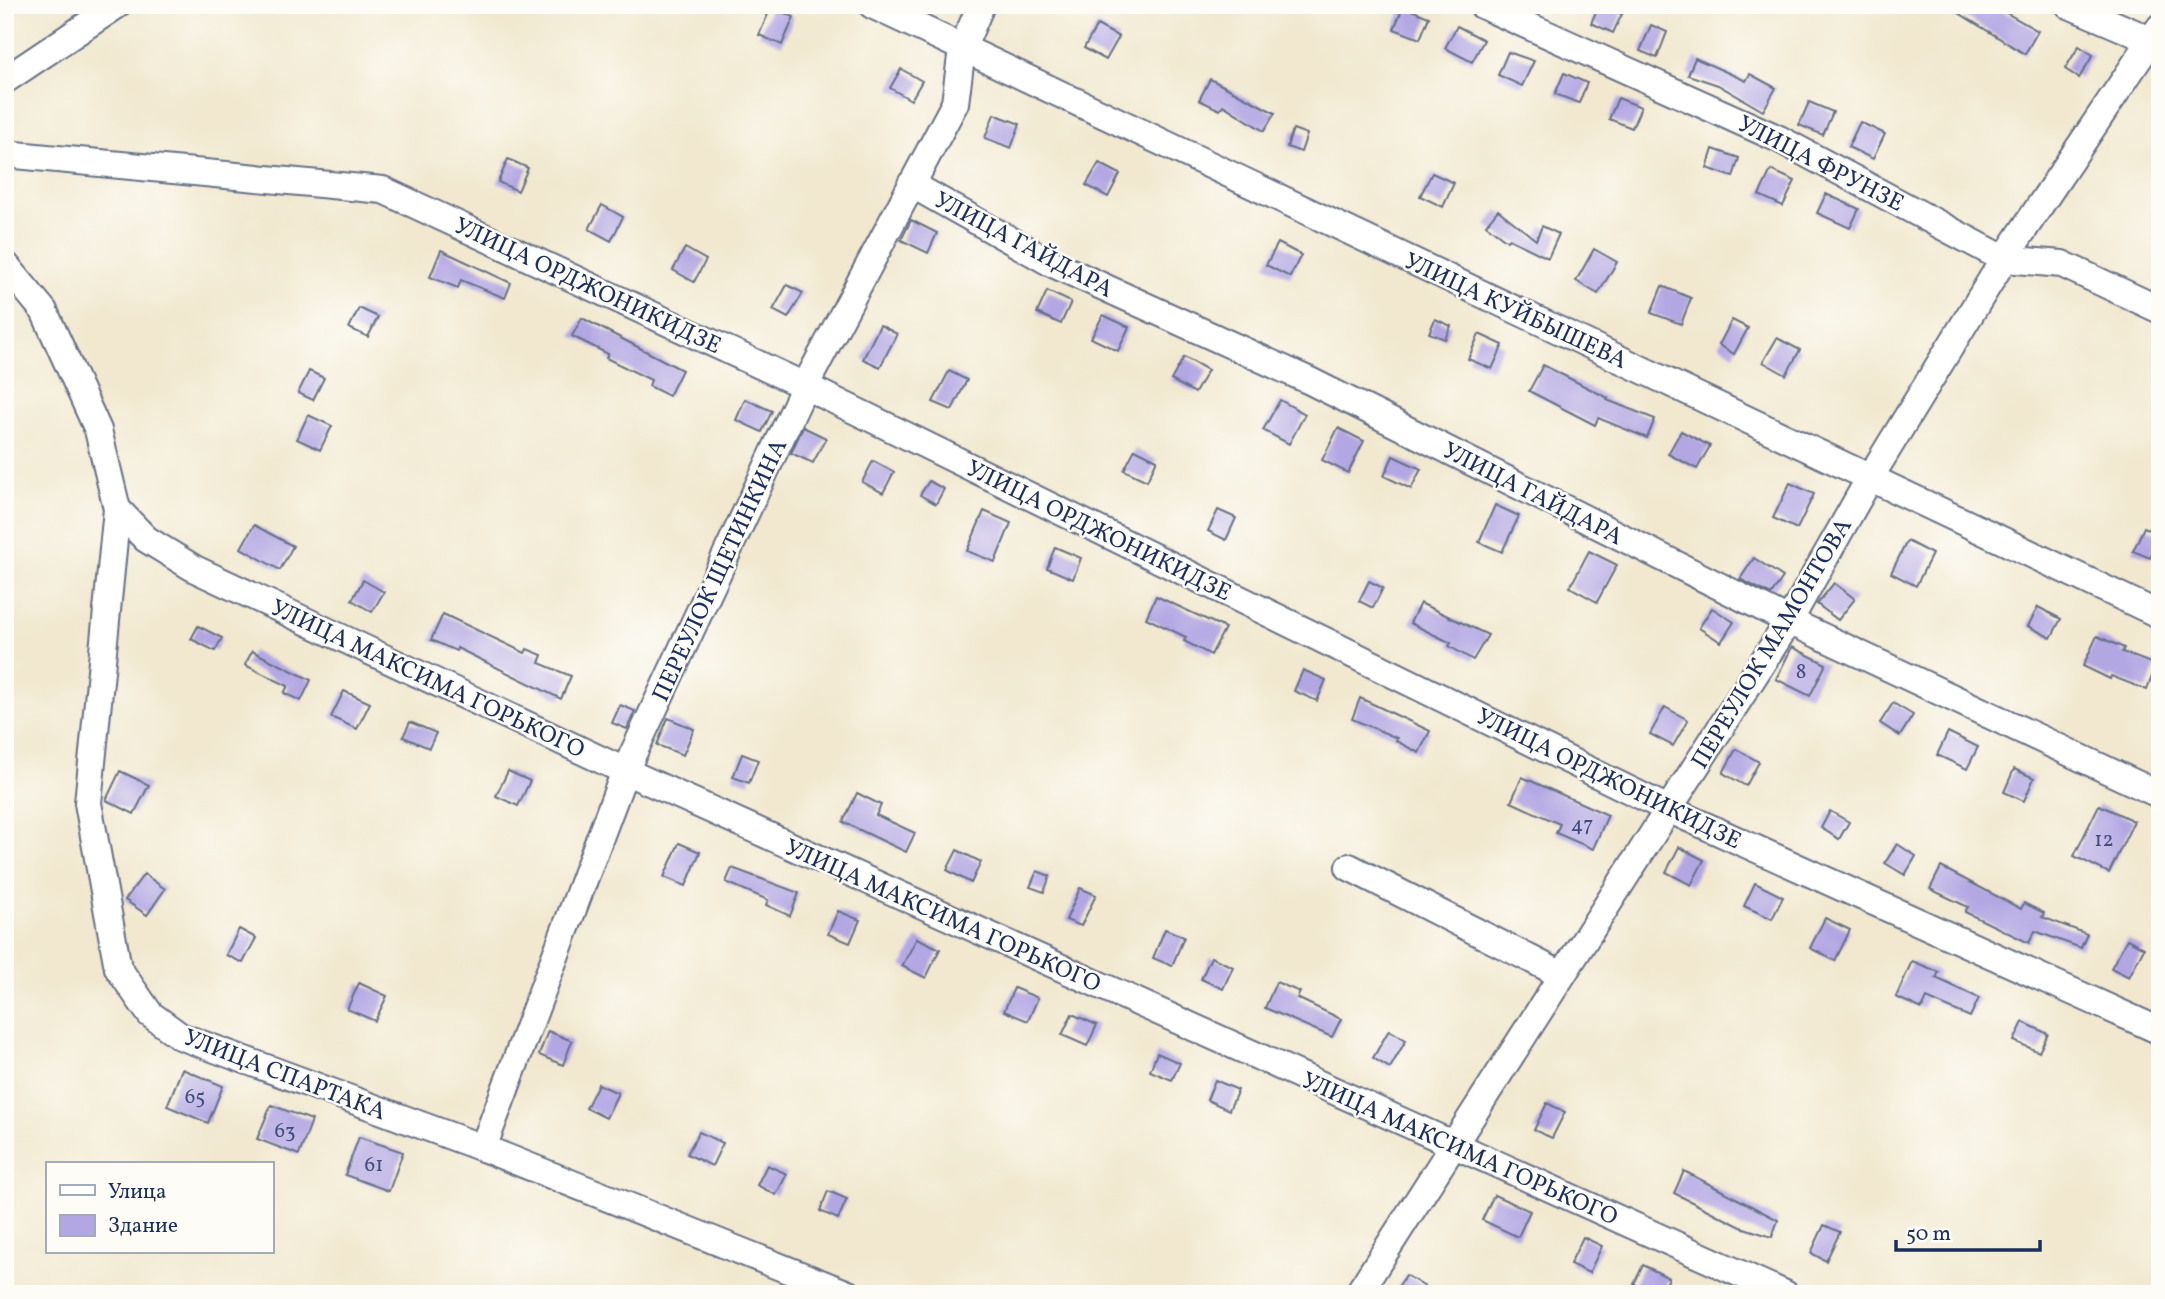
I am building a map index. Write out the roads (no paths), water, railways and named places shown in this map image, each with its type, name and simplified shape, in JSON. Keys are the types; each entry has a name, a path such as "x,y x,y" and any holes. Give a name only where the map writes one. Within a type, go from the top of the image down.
{"street":[{"path":"5,80 117,5"},
{"name":"УЛИЦА КУЙБЫШЕВА","path":"872,5 961,50 1871,476 2160,615"},
{"name":"ПЕРЕУЛОК ЩЕТИНКИНА","path":"483,1148 625,771 805,386 955,103 961,50 981,5"},
{"name":"УЛИЦА ФРУНЗЕ","path":"1482,5 1780,139 2004,259 2062,264 2160,310"},
{"path":"2069,5 2157,37"},
{"name":"ПЕРЕУЛОК МАМОНТОВА","path":"1358,1294 1789,621 1871,476 2004,259 2157,37"},
{"name":"УЛИЦА ОРДЖОНИКИДЗЕ","path":"5,154 383,190 805,386 1668,809 2160,1031"},
{"name":"УЛИЦА ГАЙДАРА","path":"911,184 1051,263 1310,381 1789,621 2160,795"},
{"name":"УЛИЦА СПАРТАКА","path":"5,264 44,311 97,430 117,509 88,803 118,968 150,1014 180,1036 483,1148 848,1294"},
{"name":"УЛИЦА МАКСИМА ГОРЬКОГО","path":"117,509 146,539 195,569 625,771 1785,1294"},
{"path":"1349,867 1562,975"}]}
